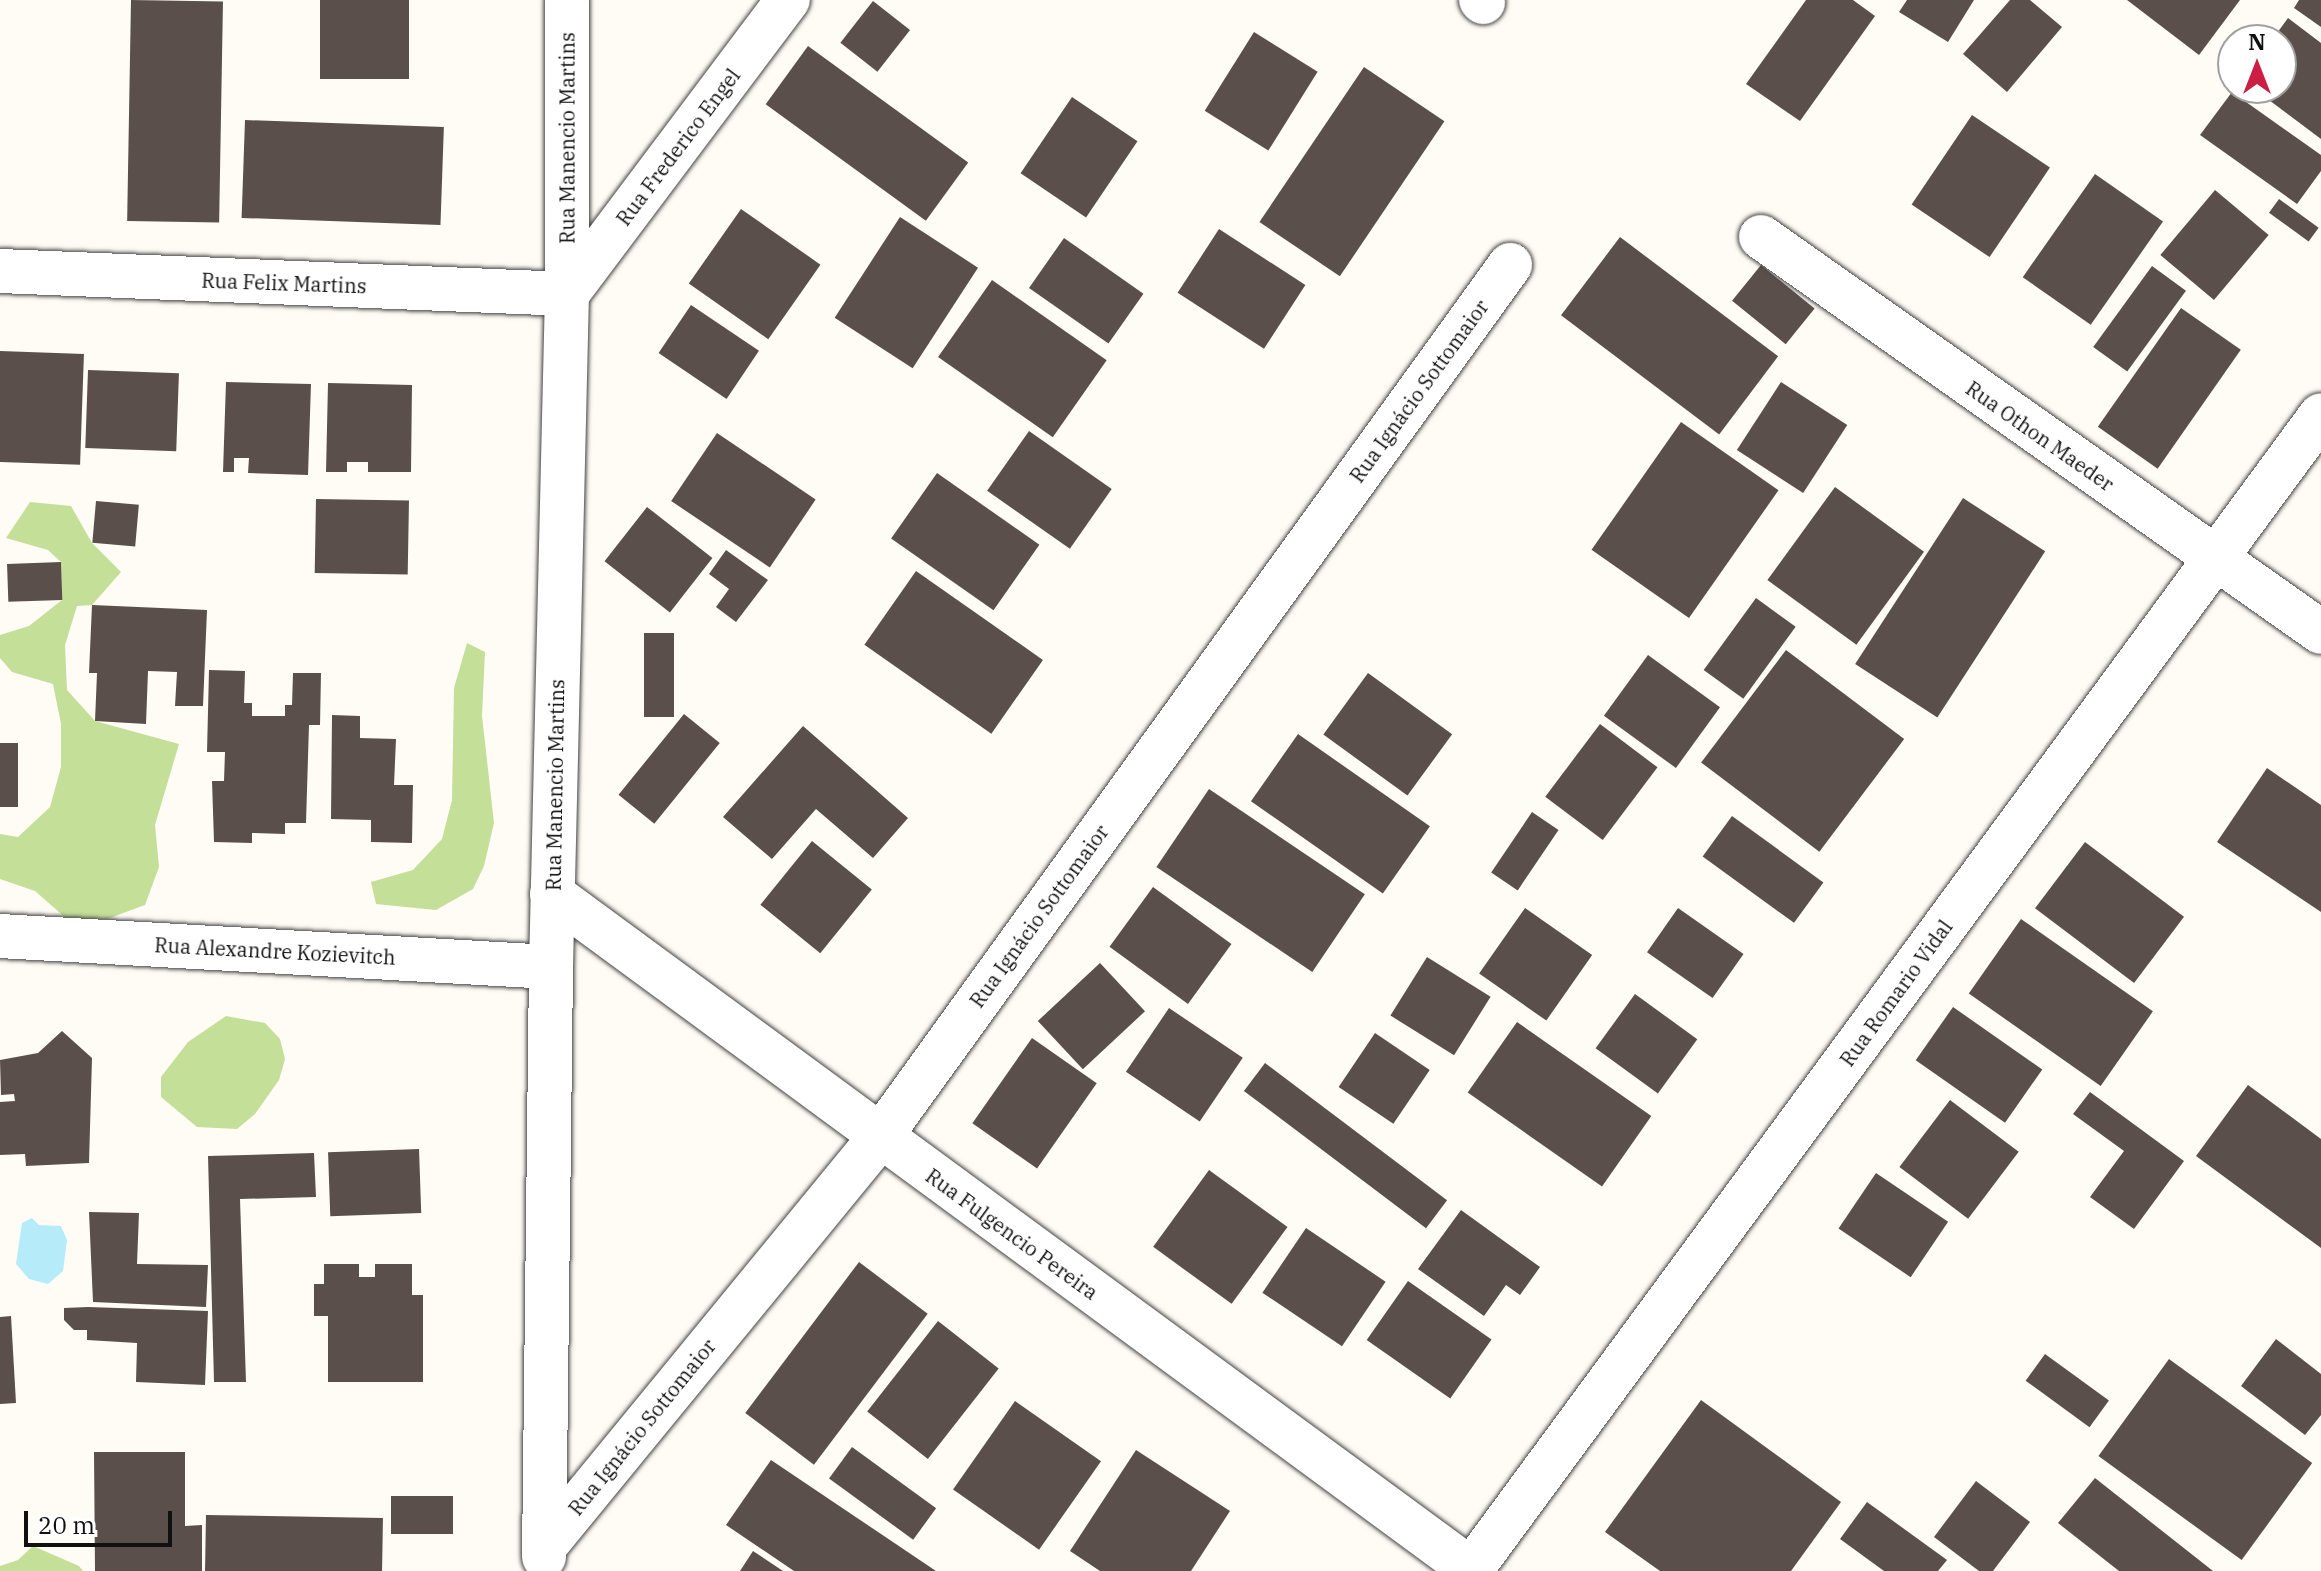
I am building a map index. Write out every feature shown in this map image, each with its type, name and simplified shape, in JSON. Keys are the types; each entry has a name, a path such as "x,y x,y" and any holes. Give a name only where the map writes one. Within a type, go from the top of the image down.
{"street":[{"name":"Rua Manencio Martins","path":"544,1559 552,894 567,294 567,0"},
{"name":"Rua Frederico Engel","path":"567,294 788,0"},
{"name":"Rua Othon Maeder","path":"1761,237 2214,560 2321,632"},
{"name":"Rua Ignácio Sottomaior","path":"544,1559 880,1137 1510,265"},
{"name":"Rua Felix Martins","path":"0,271 567,294"},
{"name":"Rua Romario Vidal","path":"1471,1570 2321,415"},
{"name":"Rua Fulgencio Pereira","path":"552,894 1471,1570"},
{"name":"Rua Alexandre Kozievitch","path":"0,936 551,967"}],"green space":[{"path":"30,502 71,506 92,543 121,572 92,605 77,606 65,645 67,690 95,721 179,744 155,825 159,867 145,905 107,919 67,919 35,891 0,879 0,834 18,837 50,807 61,767 61,724 53,684 12,672 0,658 0,635 29,626 62,600 61,562 48,550 6,538"},
{"path":"467,643 485,652 482,716 494,823 484,866 473,889 436,910 376,904 371,882 413,870 442,839 452,800 454,688"},
{"path":"226,1016 265,1023 280,1039 285,1059 279,1080 255,1114 237,1129 197,1127 161,1097 161,1077 188,1042"},
{"path":"33,1546 79,1566 83,1571 0,1571 0,1566 18,1560"}],"water":[{"path":"32,1218 39,1225 61,1226 67,1240 63,1271 48,1284 29,1279 16,1264 22,1223"}],"building":[{"path":"131,0 223,2 219,223 127,221"},
{"path":"320,0 409,0 409,79 320,79"},
{"path":"1806,0 1853,0 1875,16 1800,121 1746,84"},
{"path":"1907,0 1974,0 1948,42 1899,12"},
{"path":"2010,0 2030,0 2062,27 2007,92 1963,54"},
{"path":"2127,0 2240,0 2222,24 2217,24 2217,31 2199,55"},
{"path":"2299,0 2321,0 2321,27 2294,8"},
{"path":"873,1 910,30 877,72 840,43"},
{"path":"2297,25 2321,43 2321,139 2274,104 2297,104"},
{"path":"1254,32 1318,72 1268,151 1205,111"},
{"path":"808,46 968,162 926,221 766,104"},
{"path":"1364,67 1444,121 1340,276 1259,222"},
{"path":"1072,97 1137,141 1086,217 1021,173"},
{"path":"2223,104 2249,104 2321,155 2321,171 2297,204 2200,135"},
{"path":"1972,115 2050,168 1990,257 1912,205"},
{"path":"245,120 444,127 440,225 242,218"},
{"path":"2095,174 2163,222 2091,325 2023,277"},
{"path":"2215,190 2269,235 2214,300 2160,255"},
{"path":"2279,199 2319,228 2309,242 2269,213"},
{"path":"741,209 820,265 768,339 689,284"},
{"path":"900,217 978,268 913,368 835,318"},
{"path":"1219,229 1305,285 1264,349 1178,293"},
{"path":"1620,237 1778,356 1719,434 1561,315"},
{"path":"1064,238 1143,294 1108,344 1029,288"},
{"path":"1761,265 1815,308 1786,344 1732,301"},
{"path":"2152,266 2186,291 2127,372 2093,347"},
{"path":"992,280 1107,360 1053,437 938,357"},
{"path":"691,305 759,351 727,399 659,353"},
{"path":"2181,308 2241,350 2158,469 2098,427"},
{"path":"0,351 84,354 80,465 0,462"},
{"path":"88,370 179,373 176,451 85,448"},
{"path":"226,382 311,384 308,475 248,473 249,458 234,458 234,472 223,472"},
{"path":"1781,382 1847,425 1803,493 1737,450"},
{"path":"328,383 412,385 411,472 368,472 368,462 347,462 347,472 326,472"},
{"path":"1681,422 1778,490 1689,618 1592,550"},
{"path":"1029,431 1112,489 1070,549 987,491"},
{"path":"717,433 816,500 770,568 671,501"},
{"path":"937,473 1039,545 994,610 891,539"},
{"path":"1835,487 1924,552 1856,645 1767,580"},
{"path":"1963,498 2045,551 1937,717 1855,664"},
{"path":"316,499 409,501 408,575 315,573"},
{"path":"96,501 139,505 135,547 92,543"},
{"path":"647,507 712,558 670,612 605,561"},
{"path":"726,550 768,580 736,622 716,607 729,589 709,574"},
{"path":"61,562 62,600 8,602 7,564"},
{"path":"916,571 1043,660 991,734 864,645"},
{"path":"1756,598 1796,627 1743,699 1704,670"},
{"path":"92,605 207,610 203,706 175,706 177,672 148,671 146,724 95,721 97,673 89,673"},
{"path":"644,633 674,633 674,717 644,717"},
{"path":"1786,650 1904,739 1819,852 1701,763"},
{"path":"1648,655 1720,707 1676,768 1604,716"},
{"path":"209,670 245,671 244,703 252,703 252,716 285,716 285,705 292,705 293,673 321,673 320,725 309,725 306,823 285,823 285,834 252,833 252,843 214,842 212,781 224,781 225,752 207,752"},
{"path":"1368,673 1452,734 1407,796 1323,734"},
{"path":"684,714 720,743 654,824 619,795"},
{"path":"332,715 360,716 360,738 396,739 394,785 413,785 412,843 371,842 371,820 331,819"},
{"path":"1600,724 1658,767 1603,840 1545,797"},
{"path":"803,726 908,818 873,858 816,809 772,859 723,817"},
{"path":"1298,734 1430,826 1383,894 1251,801"},
{"path":"0,743 18,743 18,807 0,807"},
{"path":"2267,768 2321,805 2321,912 2217,842"},
{"path":"1209,789 1365,894 1312,972 1156,867"},
{"path":"1532,812 1559,830 1518,890 1491,873"},
{"path":"1732,816 1823,882 1794,923 1703,856"},
{"path":"812,841 872,889 820,953 760,905"},
{"path":"2085,842 2184,917 2134,983 2035,908"},
{"path":"1153,887 1231,944 1188,1004 1110,947"},
{"path":"1525,908 1592,955 1546,1021 1479,974"},
{"path":"1678,908 1744,954 1713,998 1647,952"},
{"path":"2021,919 2153,1011 2101,1086 1969,994"},
{"path":"1427,957 1491,997 1454,1055 1390,1016"},
{"path":"1100,963 1145,1011 1083,1069 1038,1021"},
{"path":"1635,994 1697,1039 1658,1093 1596,1048"},
{"path":"1953,1007 2042,1070 2005,1123 1916,1060"},
{"path":"1169,1008 1243,1058 1200,1122 1126,1072"},
{"path":"1517,1022 1651,1116 1602,1187 1468,1092"},
{"path":"62,1031 92,1058 89,1163 26,1166 25,1154 0,1155 0,1102 15,1101 14,1094 1,1095 0,1060 38,1053"},
{"path":"1375,1033 1430,1070 1393,1124 1339,1087"},
{"path":"1032,1038 1097,1083 1037,1169 972,1123"},
{"path":"1265,1063 1447,1200 1426,1228 1244,1091"},
{"path":"2248,1085 2321,1139 2321,1248 2196,1156"},
{"path":"2090,1092 2184,1161 2134,1229 2090,1197 2124,1151 2073,1114"},
{"path":"1950,1100 2019,1152 1968,1219 1899,1167"},
{"path":"419,1149 421,1213 330,1216 328,1152"},
{"path":"314,1153 316,1197 240,1199 246,1382 214,1382 208,1156"},
{"path":"1209,1170 1287,1227 1232,1304 1153,1247"},
{"path":"1876,1173 1948,1222 1911,1277 1839,1229"},
{"path":"1461,1210 1540,1267 1520,1295 1506,1285 1484,1316 1418,1269"},
{"path":"89,1212 139,1213 137,1264 208,1265 206,1307 93,1302"},
{"path":"1306,1228 1386,1282 1342,1346 1262,1293"},
{"path":"859,1262 928,1314 814,1465 745,1413"},
{"path":"324,1264 359,1264 359,1277 375,1277 375,1264 412,1264 412,1295 423,1295 423,1382 328,1382 328,1316 314,1316 314,1284 324,1284"},
{"path":"1408,1281 1492,1340 1450,1398 1367,1340"},
{"path":"64,1308 208,1311 205,1385 136,1382 137,1343 87,1340 87,1330 74,1330 64,1320"},
{"path":"11,1316 16,1403 0,1404 0,1317"},
{"path":"938,1321 999,1368 928,1459 867,1412"},
{"path":"2276,1339 2321,1374 2321,1415 2305,1435 2241,1386"},
{"path":"2045,1354 2109,1400 2090,1427 2026,1381"},
{"path":"2169,1359 2312,1463 2242,1560 2098,1456"},
{"path":"1701,1400 1841,1502 1791,1571 1660,1571 1605,1532"},
{"path":"1015,1401 1101,1461 1039,1550 953,1489"},
{"path":"852,1447 936,1508 913,1540 829,1479"},
{"path":"1136,1450 1230,1511 1191,1571 1100,1571 1070,1551"},
{"path":"94,1452 185,1452 185,1526 202,1525 202,1571 95,1571"},
{"path":"771,1460 936,1571 794,1571 726,1525"},
{"path":"2095,1478 2213,1571 2119,1571 2058,1523"},
{"path":"1976,1481 2030,1522 1993,1571 1979,1571 1934,1537"},
{"path":"391,1496 453,1496 453,1534 391,1534"},
{"path":"1867,1502 1947,1560 1938,1571 1884,1571 1840,1539"},
{"path":"206,1515 383,1518 382,1571 205,1571"},
{"path":"753,1551 783,1571 740,1571"}]}
